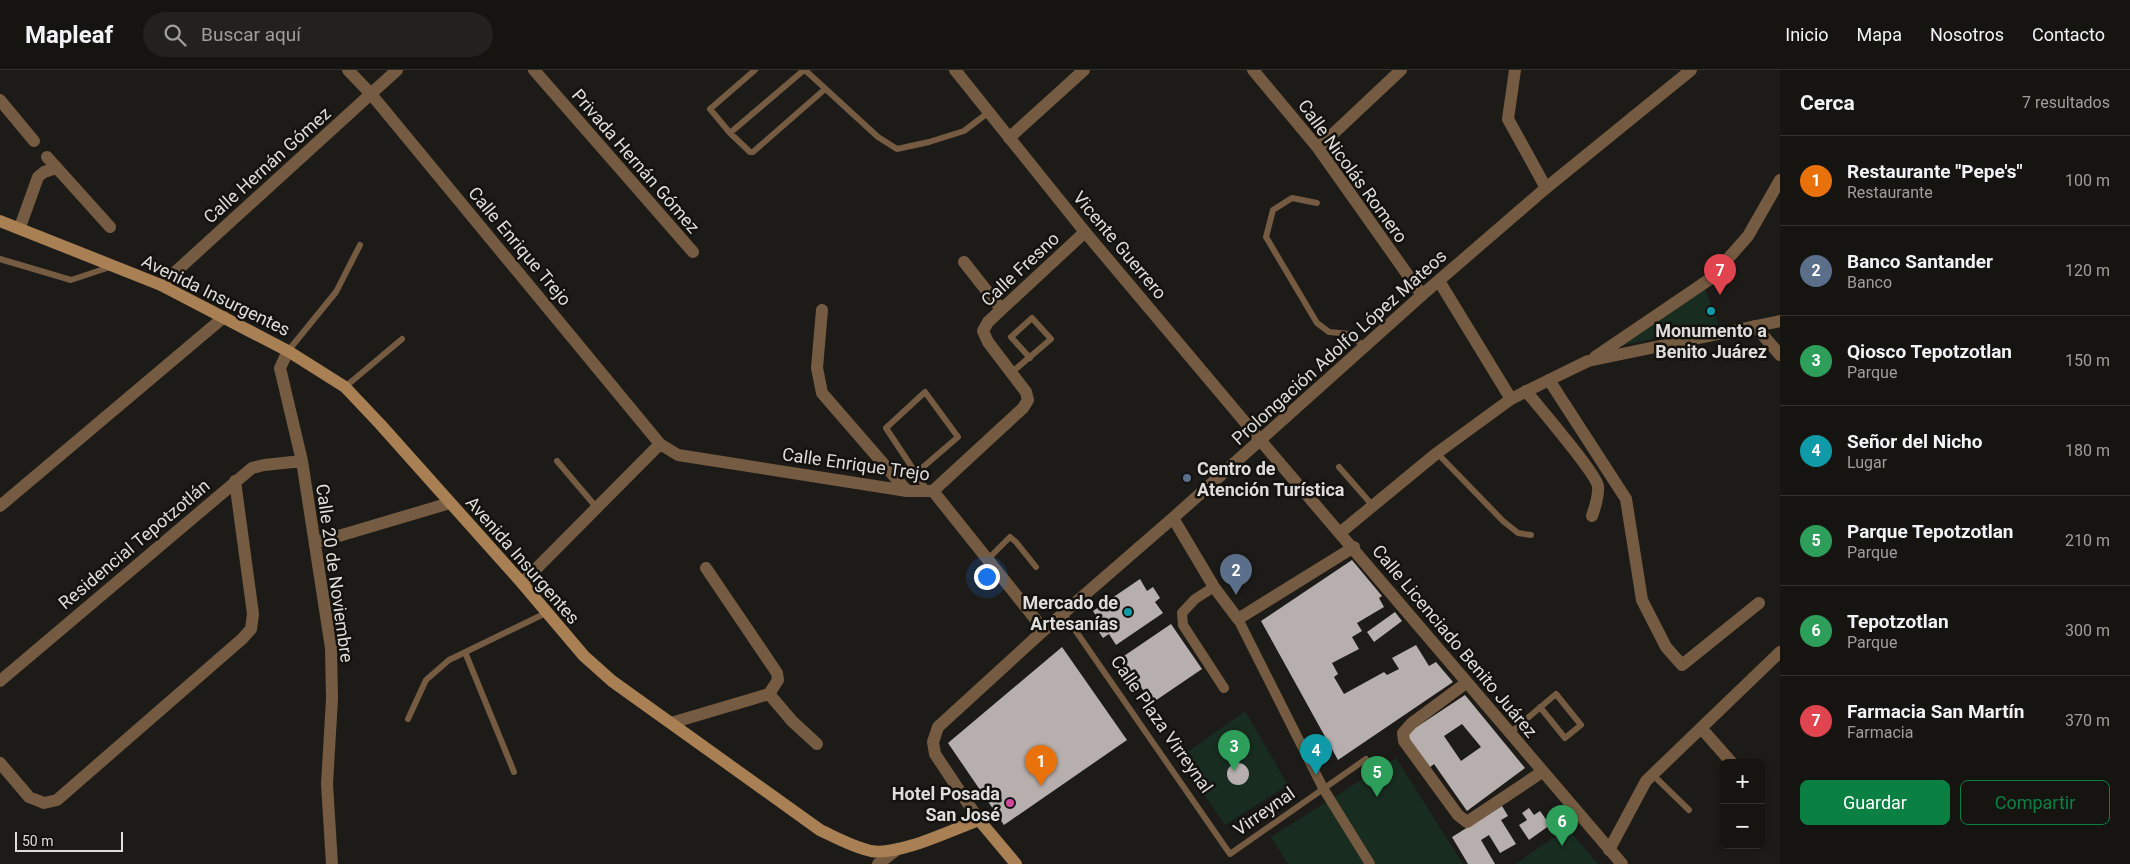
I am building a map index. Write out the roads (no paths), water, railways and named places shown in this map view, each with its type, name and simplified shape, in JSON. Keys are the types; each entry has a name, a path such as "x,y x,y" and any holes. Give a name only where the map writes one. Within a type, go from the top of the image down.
{"main road":[{"name":"Avenida Insurgentes","path":"0,221 20,227 161,285 288,351 345,387 522,583 591,663 612,681 820,830 848,844 872,851 895,851 979,820"},
{"path":"979,820 1016,864"}],"street":[{"name":"Calle Enrique Trejo","path":"348,70 371,94 660,444 678,455 907,491 931,491 1044,630"},
{"name":"Calle Hernán Gómez","path":"161,285 396,70"},
{"name":"Privada Hernán Gómez","path":"534,70 693,252"},
{"name":"Vicente Guerrero","path":"955,70 1085,232 1260,440"},
{"path":"1009,138 1084,70"},
{"name":"Calle Nicolás Romero","path":"1253,70 1318,148 1422,295"},
{"path":"1318,148 1401,70"},
{"path":"1515,70 1508,119 1546,188"},
{"name":"Prolongación Adolfo López Mateos","path":"979,820 935,754 933,742 938,726 1422,295 1546,188 1691,70"},
{"path":"0,100 34,141"},
{"path":"47,157 110,227"},
{"path":"20,227 38,177 44,172 56,168"},
{"path":"1341,532 1437,453 1511,399 1588,361 1710,279 1748,236 1780,180"},
{"name":"Calle Fresno","path":"931,491 1023,408 1028,400 1026,392 988,342 984,332 988,322 1085,232"},
{"path":"964,262 1001,309"},
{"path":"1439,281 1511,399"},
{"path":"822,310 816,368 822,393 907,491"},
{"path":"0,506 224,317"},
{"path":"1588,361 1780,321"},
{"path":"1755,326 1780,355"},
{"name":"Calle 20 de Noviembre","path":"288,351 280,368 302,461 331,648 332,699 327,784 332,864"},
{"path":"1549,380 1626,499 1642,600 1666,647 1682,665 1759,602"},
{"path":"1526,391 1598,484 1598,495 1592,516"},
{"name":"Calle Licenciado Benito Juárez","path":"1260,440 1354,547 1509,734 1622,864"},
{"path":"522,583 660,444"},
{"name":"Residencial Tepotzotlán","path":"0,681 252,468 302,461"},
{"path":"0,763 29,797 44,803 57,800 242,639 251,629 253,614 235,482"},
{"path":"315,542 450,503"},
{"path":"1173,518 1214,587 1238,619 1323,788 1370,864"},
{"path":"1238,619 1354,547"},
{"path":"671,724 770,694 778,680 777,673 706,568"},
{"path":"1214,587 1195,599 1182,613 1183,625 1224,688"},
{"path":"1609,850 1646,781 1778,657"},
{"path":"1466,683 1412,723 1403,733 1404,740 1458,815 1467,822 1542,772"},
{"path":"770,694 792,721 817,744"},
{"path":"1702,729 1728,759"},
{"path":"882,863 895,851"}],"lane":[{"path":"755,70 710,109 730,133 750,152 753,152 825,88"},
{"path":"730,133 804,70 878,137 897,148 929,142 964,132 989,112"},
{"path":"1317,203 1292,198 1273,210 1266,237 1317,322 1329,332 1350,334 1364,347"},
{"path":"288,351 336,292 360,245"},
{"path":"0,259 71,280 113,266"},
{"path":"1011,373 1030,358 1051,339 1032,318 1011,337 1030,358"},
{"path":"345,387 402,339"},
{"path":"915,474 958,436 925,392 886,428 915,474 931,491"},
{"path":"1437,453 1503,521 1518,533 1531,535"},
{"path":"557,461 597,508"},
{"path":"1339,467 1373,506"},
{"path":"987,560 1010,537 1036,567"},
{"path":"408,719 426,680 449,660 546,613"},
{"name":"Calle Plaza Virreynal","path":"1064,614 1230,854"},
{"path":"465,652 514,772"},
{"path":"1509,734 1540,707 1556,694 1581,725 1565,738 1540,707"},
{"name":"Virreynal","path":"1230,854 1366,759"},
{"path":"1653,775 1689,810"}],"place":[{"name":"Farmacia San Martín","path":"1720,295"},
{"name":"Monumento a Benito Juárez","path":"1711,311"},
{"name":"Centro de Atención Turística","path":"1187,478"},
{"name":"Banco Santander","path":"1236,595"},
{"name":"Mercado de Artesanías","path":"1128,612"},
{"name":"Qiosco Tepotzotlan","path":"1234,771"},
{"name":"Señor del Nicho","path":"1316,775"},
{"name":"Restaurante \"Pepe's\"","path":"1041,786"},
{"name":"Parque Tepotzotlan","path":"1377,797"},
{"name":"Hotel Posada San José","path":"1010,803"},
{"name":"Tepotzotlan","path":"1562,846"}]}
